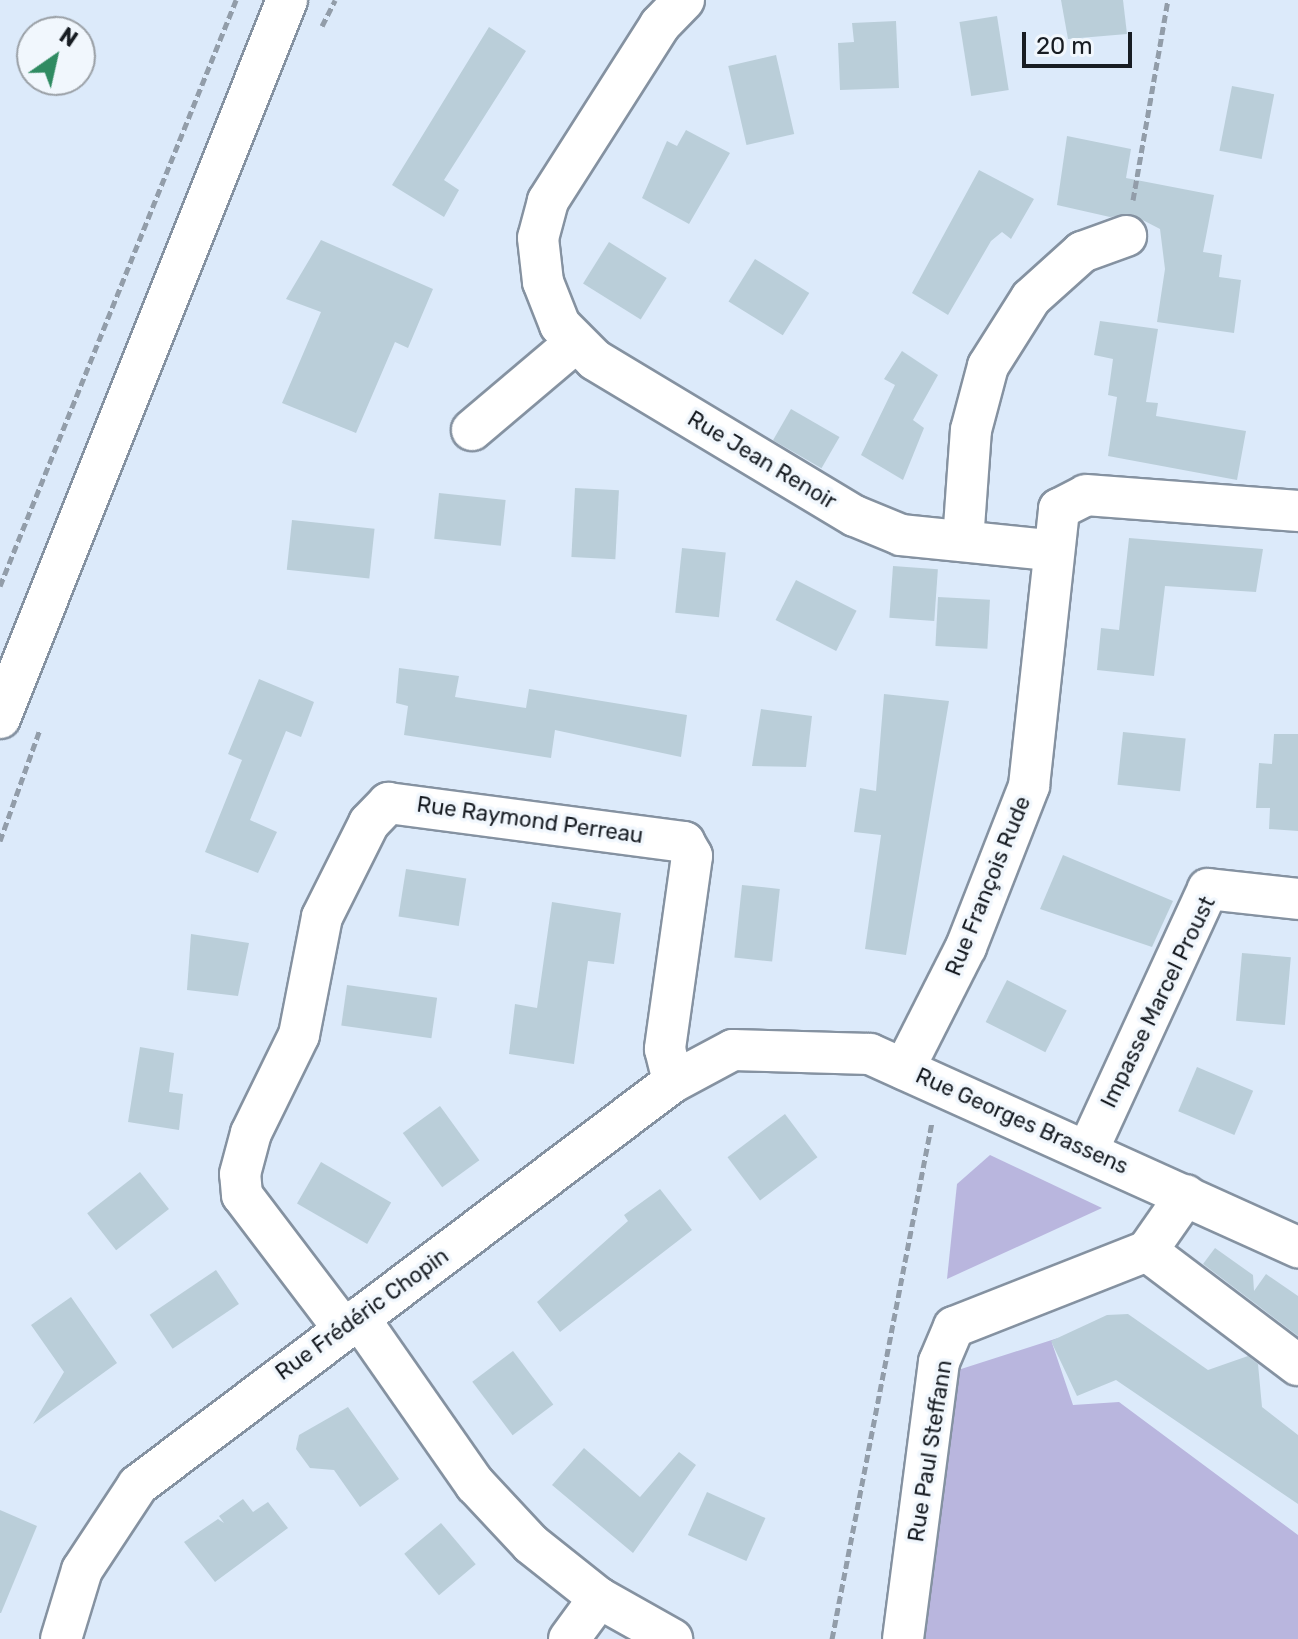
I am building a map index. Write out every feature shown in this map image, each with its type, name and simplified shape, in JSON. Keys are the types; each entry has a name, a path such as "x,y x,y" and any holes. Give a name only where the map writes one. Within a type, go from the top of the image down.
{"street":[{"path":"0,718 287,0"},
{"name":"Rue Jean Renoir","path":"684,0 660,25 548,201 538,238 543,282 560,325 595,360 855,516 901,535 1049,550"},
{"path":"963,541 971,430 988,366 1031,298 1082,252 1126,236"},
{"path":"472,430 576,342"},
{"path":"1049,550 1059,509 1086,495 1298,511"},
{"name":"Rue François Rude","path":"904,1069 1020,818 1049,550"},
{"name":"Rue Raymond Perreau","path":"351,1323 242,1195 240,1174 251,1133 299,1035 322,917 369,823 388,803 684,842 692,856 665,1049 673,1082"},
{"name":"Impasse Marcel Proust","path":"1088,1150 1208,889 1298,899"},
{"name":"Rue Georges Brassens","path":"733,1050 870,1054 1298,1247"},
{"name":"Rue Frédéric Chopin","path":"61,1639 82,1570 138,1485 673,1082 733,1050"},
{"path":"1186,1195 1147,1251 1298,1365"},
{"name":"Rue Paul Steffann","path":"903,1639 939,1362 954,1327 1147,1251"},
{"path":"351,1323 475,1484 531,1544 599,1598 672,1639"},
{"path":"569,1639 599,1598"}],"path":[{"path":"0,586 236,0"},
{"path":"1126,236 1168,0"},
{"path":"832,1639 943,1086"}],"shaded area":[{"path":"990,1155 1102,1208 947,1279 957,1184"},
{"path":"1058,1338 1052,1343 1073,1405 1119,1402 1298,1535 1298,1639 922,1639 958,1370"}],"building":[{"path":"1061,0 1123,0 1127,34 1068,39"},
{"path":"997,16 1009,90 971,96 959,22"},
{"path":"896,21 899,88 840,90 838,43 854,42 852,23"},
{"path":"489,27 526,51 444,180 459,190 444,217 392,185"},
{"path":"776,55 794,134 746,145 728,66"},
{"path":"1232,86 1274,94 1262,159 1219,151"},
{"path":"686,130 730,153 689,224 642,198 667,141 677,146"},
{"path":"1067,136 1131,149 1126,178 1214,195 1203,252 1222,255 1219,277 1241,280 1234,333 1157,322 1165,269 1160,229 1131,214 1110,217 1057,205"},
{"path":"979,170 1034,199 1011,239 1002,232 991,241 948,315 912,293"},
{"path":"321,240 433,289 408,348 395,342 356,433 282,403 321,312 286,299"},
{"path":"609,242 667,278 641,320 583,284"},
{"path":"755,259 809,293 783,335 729,301"},
{"path":"1100,321 1158,329 1146,402 1158,403 1156,416 1246,431 1237,480 1108,456 1117,397 1108,395 1113,359 1094,355"},
{"path":"902,351 938,375 913,420 924,428 903,480 861,455 895,385 884,379"},
{"path":"791,409 839,437 821,468 773,440"},
{"path":"575,488 619,490 615,559 571,557"},
{"path":"439,493 506,500 501,546 434,539"},
{"path":"292,520 375,529 369,578 287,570"},
{"path":"1129,538 1263,549 1256,592 1165,586 1154,676 1097,670 1101,628 1119,630"},
{"path":"682,548 726,553 719,617 675,613"},
{"path":"893,566 938,569 934,621 889,618"},
{"path":"796,580 857,611 836,651 776,620"},
{"path":"938,597 990,600 987,649 935,646"},
{"path":"399,668 459,676 455,697 526,708 529,689 687,715 681,757 555,730 551,758 404,735 408,706 396,703"},
{"path":"259,679 314,702 301,737 286,731 250,820 277,832 258,873 205,852 242,760 228,754"},
{"path":"884,694 949,701 906,955 865,949 881,835 854,832 860,788 876,791"},
{"path":"761,709 812,716 806,767 752,766"},
{"path":"1123,732 1186,739 1180,791 1117,785"},
{"path":"1274,734 1298,734 1298,831 1269,829 1270,808 1256,808 1259,763 1272,764"},
{"path":"1063,855 1173,901 1152,947 1040,909"},
{"path":"406,869 466,879 459,926 398,916"},
{"path":"742,885 780,889 772,962 734,958"},
{"path":"552,902 621,913 614,964 588,961 574,1064 509,1054 515,1004 537,1008"},
{"path":"191,934 249,943 238,996 187,990"},
{"path":"1242,953 1291,957 1285,1025 1236,1021"},
{"path":"1007,980 1067,1010 1045,1052 986,1022"},
{"path":"347,985 437,998 431,1038 341,1026"},
{"path":"140,1047 174,1053 169,1092 183,1094 179,1130 128,1122"},
{"path":"1197,1067 1253,1091 1234,1135 1178,1111"},
{"path":"440,1106 479,1160 442,1187 403,1133"},
{"path":"785,1114 817,1157 760,1200 727,1157"},
{"path":"321,1162 391,1202 367,1244 297,1204"},
{"path":"140,1172 169,1209 116,1250 87,1213"},
{"path":"660,1189 692,1230 560,1332 537,1302 628,1221 624,1215"},
{"path":"1215,1248 1253,1275 1254,1291 1266,1274 1298,1296 1298,1336 1203,1264"},
{"path":"216,1270 239,1304 173,1349 150,1315"},
{"path":"71,1297 117,1363 33,1424 64,1372 31,1325"},
{"path":"1128,1314 1208,1370 1248,1356 1258,1364 1262,1407 1298,1435 1298,1504 1116,1380 1077,1396 1051,1341 1107,1315"},
{"path":"513,1351 553,1405 513,1435 472,1382"},
{"path":"348,1407 399,1479 360,1507 334,1470 310,1468 296,1449 299,1435"},
{"path":"584,1448 640,1497 679,1452 696,1465 633,1553 552,1485"},
{"path":"707,1492 765,1518 746,1561 688,1535"},
{"path":"243,1499 253,1512 268,1502 288,1528 215,1582 184,1542 218,1519 224,1523 219,1516"},
{"path":"0,1510 37,1526 1,1613 0,1613"},
{"path":"441,1523 476,1564 439,1595 404,1554"}]}
